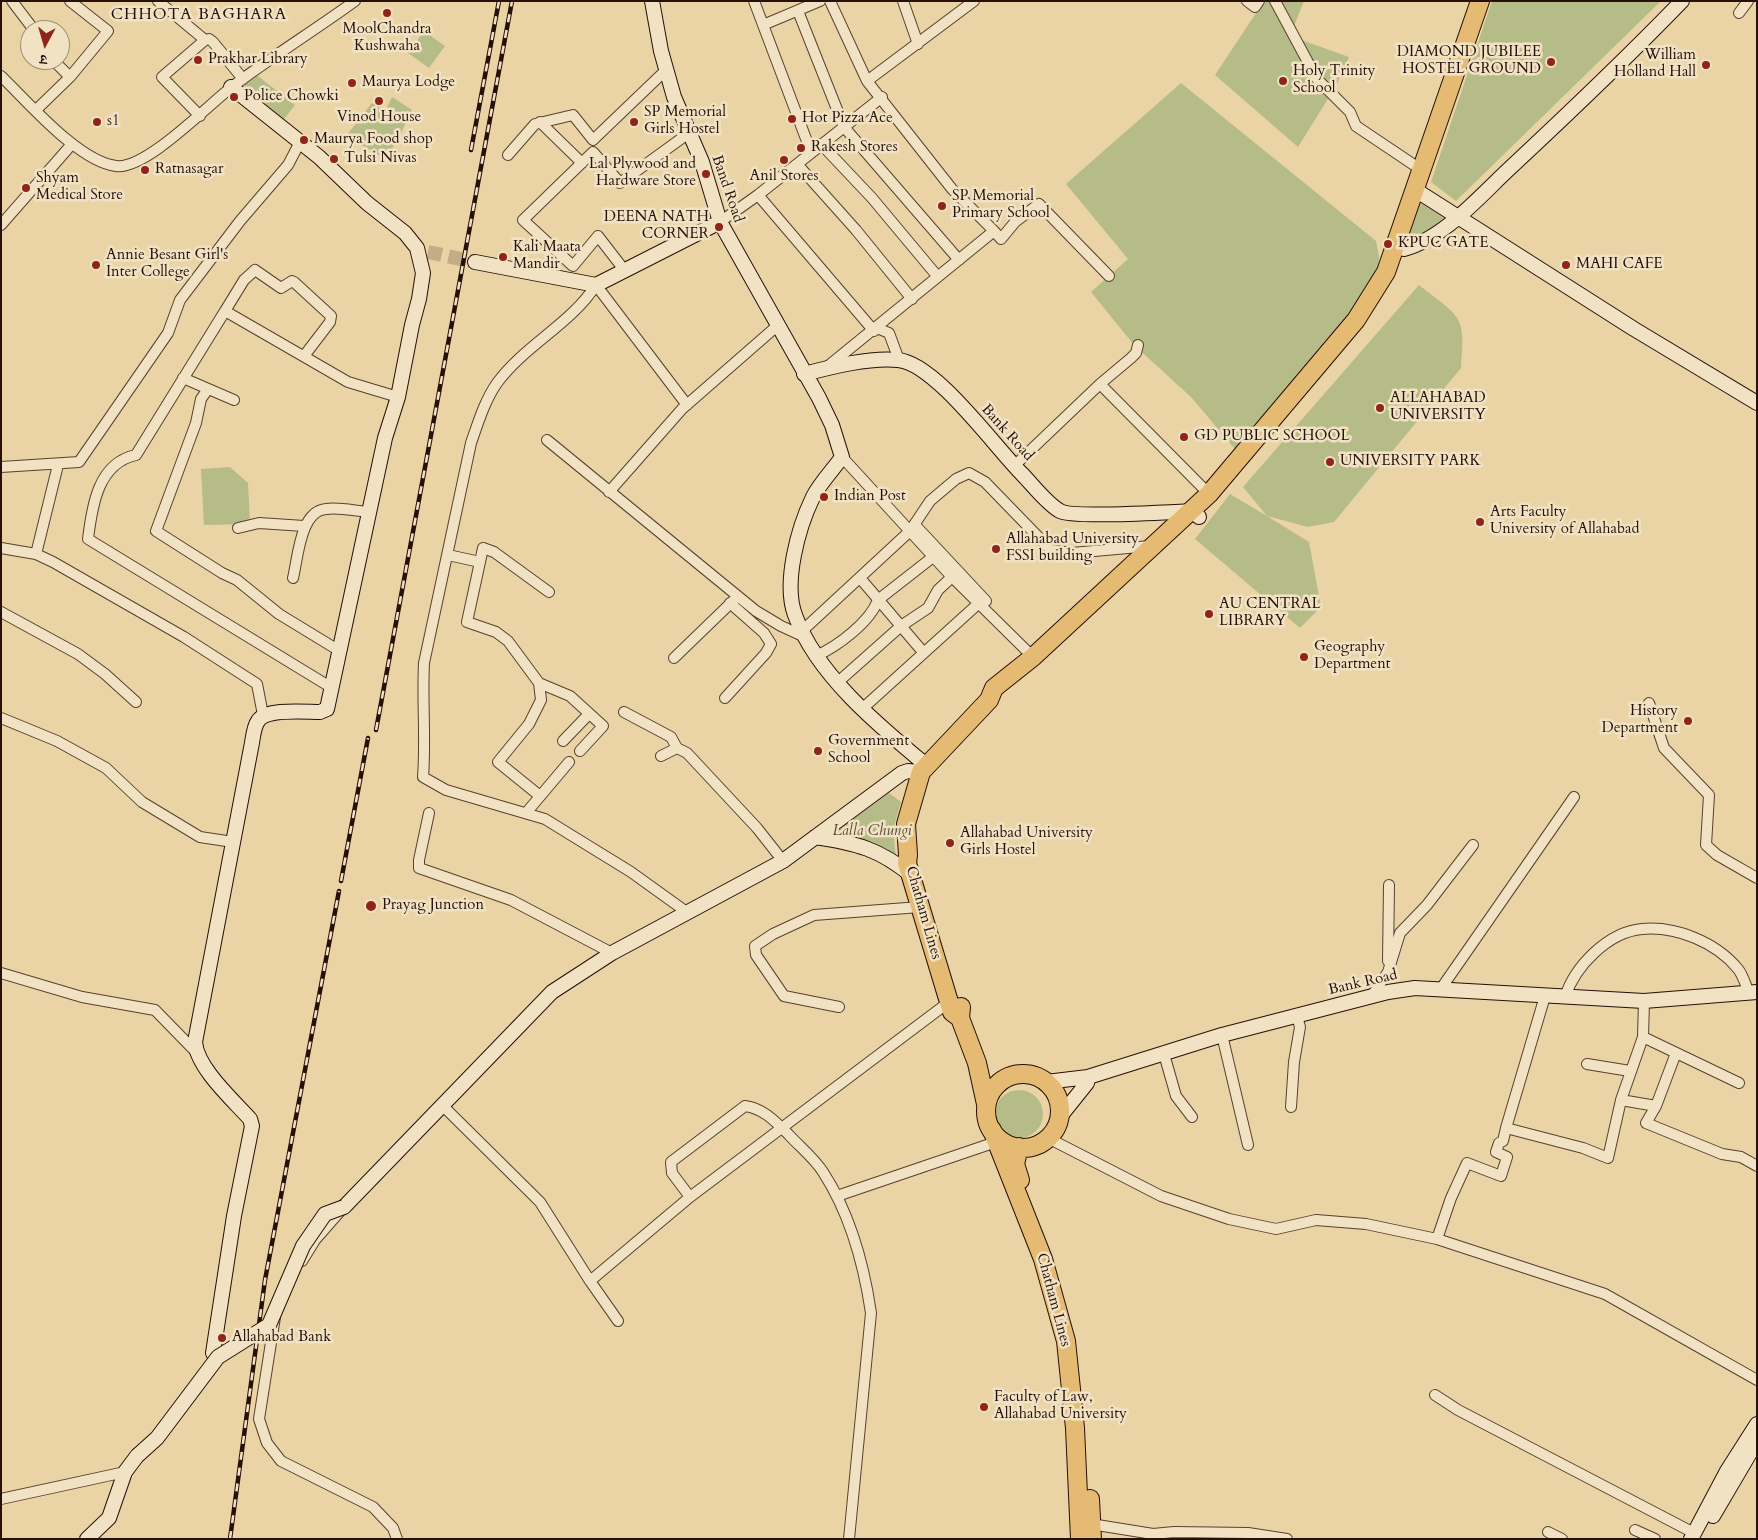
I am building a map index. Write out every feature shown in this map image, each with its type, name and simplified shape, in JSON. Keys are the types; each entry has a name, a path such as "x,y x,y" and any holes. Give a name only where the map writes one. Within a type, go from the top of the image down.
{"highway":[{"path":"908,855 906,824 923,768 989,700 994,688 1033,657 1154,546 1232,486 1371,314 1392,279 1404,249 1420,169 1480,1"},
{"path":"989,700 1002,696 1164,552 1196,514 1209,494 1340,341 1377,289 1386,272 1489,1"},
{"name":"Chatham Lines","path":"908,855 907,863 948,1002 952,1012 960,1018"},
{"name":"Chatham Lines","path":"908,855 917,862 961,1009 960,1018 977,1063 988,1122 1044,1260 1066,1341 1075,1428 1080,1539"},
{"path":"986,1104 991,1092 999,1082 1010,1076 1028,1075 1046,1082 1058,1098 1059,1118 1055,1129 1048,1138 1039,1144 1019,1147 1003,1142 994,1136"},
{"name":"Chatham Lines","path":"1019,1147 1016,1156 1016,1172 1054,1265 1076,1347 1088,1455 1092,1531"}],"street":[{"path":"12,1 26,20"},
{"path":"36,110 70,76 108,31 70,1"},
{"path":"158,1 172,16 205,40 213,42 237,83 367,203 428,252"},
{"path":"1,76 72,144 109,165 118,167 130,164 176,135 237,83 355,1"},
{"path":"754,1 810,152"},
{"path":"763,25 820,1"},
{"path":"830,1 867,81 920,139 952,189 1002,240 1015,222 1039,204 1109,276"},
{"path":"903,1 918,44"},
{"path":"1247,1 1255,7 1260,1"},
{"path":"1404,249 1426,242 1458,216 1584,99 1682,1"},
{"path":"1739,13 1748,1"},
{"path":"867,81 972,2"},
{"path":"1274,2 1317,79 1350,112 1356,126 1420,169"},
{"name":"Band Road","path":"655,5 666,70 674,97 702,162 720,222 832,426 842,457"},
{"path":"798,11 844,127 959,260"},
{"path":"200,116 162,77 205,40"},
{"path":"64,70 70,76"},
{"path":"508,155 534,124 572,115 593,140 666,70"},
{"path":"688,913 631,872 545,819 446,790 423,777 424,663 471,443 481,414 497,383 550,332 585,302 596,286 720,222 758,195 882,97"},
{"path":"540,122 582,163"},
{"path":"625,271 598,236 573,266 524,220 593,152 620,183 689,133"},
{"path":"1,467 58,465 79,462 168,333 180,300 240,221 288,165 300,142"},
{"path":"1,225 72,144"},
{"path":"821,144 872,198 938,277"},
{"path":"797,164 856,230 912,299"},
{"path":"1417,191 1634,329 1750,395 1757,403"},
{"path":"758,195 876,329 889,333 899,360"},
{"path":"825,369 994,232"},
{"path":"196,1052 195,1042 201,1008 257,722 263,715 272,713 320,712 327,708 385,438 398,397 422,273 417,248 405,233"},
{"path":"475,262 596,286 687,404"},
{"path":"304,356 330,322 332,316 294,282 292,281 283,288 279,288 255,270 244,280 136,455 124,457 113,464 92,504 88,539 332,688"},
{"path":"225,311 348,382 398,397"},
{"path":"609,492 687,404 777,326"},
{"path":"1014,466 1100,384 1132,358 1136,353 1138,345"},
{"name":"Bank Road","path":"804,374 885,360 899,360 923,370 945,388 1014,466 1060,512 1081,514 1196,514"},
{"path":"183,378 234,400"},
{"path":"1100,384 1209,494"},
{"path":"208,389 201,399 196,423 156,531 222,574 237,580 279,614 338,650"},
{"path":"547,440 734,600 764,633 771,644 766,653 725,698"},
{"path":"923,768 862,709 816,656 794,614 791,584 796,544 813,497 842,457 1017,634"},
{"path":"36,554 58,465"},
{"path":"804,634 912,528 930,502 956,479 969,474 984,482 1051,550 1072,552 1154,546"},
{"path":"294,578 304,526 314,514 325,508 369,512"},
{"path":"238,528 258,523 304,526"},
{"path":"912,528 952,577 1033,657"},
{"path":"1,548 36,554 53,562 184,637 257,684 263,715"},
{"path":"549,592 494,552 483,548 467,622 496,632 508,641 539,683 570,696 603,726 580,751"},
{"path":"448,555 480,562"},
{"path":"816,656 831,649 848,636 875,608 878,600 934,557"},
{"path":"838,682 901,626 928,608 938,590 952,577"},
{"path":"860,578 923,652"},
{"path":"734,600 780,626 804,634"},
{"path":"674,658 734,600"},
{"path":"862,709 979,603"},
{"path":"1,612 78,654 105,674 136,702"},
{"path":"539,683 540,700 529,724 498,762 540,796"},
{"path":"1649,703 1664,748 1709,795 1706,845 1717,855 1757,878"},
{"path":"624,712 671,737 677,748 687,753 706,772 757,828 783,861"},
{"path":"563,741 589,714"},
{"path":"1,718 57,741 106,768 142,802 200,838 233,842"},
{"path":"661,756 677,748"},
{"path":"526,812 569,762"},
{"path":"403,1539 397,1539 393,1528 373,1507 282,1461 267,1443 260,1419 274,1319 296,1271 315,1240 344,1207 552,992 612,953 783,861 902,773 923,768"},
{"path":"1440,990 1574,797"},
{"path":"429,813 419,860 420,868 511,900 612,953"},
{"path":"815,837 844,841 879,852 893,860 912,876"},
{"path":"1371,996 1388,972 1400,933 1427,905 1473,845"},
{"path":"1388,972 1389,885"},
{"path":"839,1007 784,996 756,955 755,946 773,934 814,915 920,907"},
{"path":"1565,997 1569,984 1593,953 1617,937 1640,929 1667,929 1698,939 1718,950 1738,970 1753,993"},
{"path":"1,973 82,997 154,1010 196,1052 216,1081 250,1119 252,1126 231,1235 213,1353 192,1386 125,1472 109,1518 87,1539"},
{"name":"Bank Road","path":"1046,1082 1088,1077 1222,1034 1371,996 1415,988 1644,1000 1753,993"},
{"path":"1438,1239 1451,1198 1467,1163 1501,1176 1507,1157 1496,1152 1499,1143 1503,1141 1545,996"},
{"path":"1506,1128 1575,1145 1608,1158 1621,1100 1642,1037 1644,1000"},
{"path":"590,1282 690,1197 948,1002"},
{"path":"1291,1107 1294,1062 1300,1027 1297,1016"},
{"path":"1222,1034 1248,1146"},
{"path":"1642,1037 1739,1083"},
{"path":"1676,1053 1656,1106 1646,1122 1722,1154 1741,1157 1757,1166"},
{"path":"1164,1054 1176,1096 1192,1117"},
{"path":"1587,1064 1630,1071"},
{"path":"1059,1118 1087,1083 1088,1077"},
{"path":"1621,1100 1656,1106"},
{"path":"443,1106 540,1202 590,1282 618,1321"},
{"path":"690,1197 672,1174 671,1162 745,1106 760,1109 782,1128 822,1170 837,1196 866,1281 871,1313 849,1539"},
{"path":"837,1196 994,1136"},
{"path":"1048,1138 1161,1196 1229,1219 1276,1229 1316,1220 1366,1224 1438,1239 1605,1294 1757,1380"},
{"path":"137,1456 157,1438 218,1357 269,1325 303,1246 325,1214 344,1207"},
{"path":"1435,1395 1458,1410 1695,1537"},
{"path":"1695,1537 1727,1471 1757,1424"},
{"path":"1695,1537 1757,1441"},
{"path":"1,1499 125,1472"},
{"path":"1635,1530 1655,1539"},
{"path":"1092,1531 1153,1534 1174,1532 1248,1533 1286,1539"},
{"path":"1548,1532 1562,1539"}],"green space":[{"name":"Holy Trinity School","path":"1264,1 1304,1 1290,36 1349,57 1336,86 1298,147 1215,75"},
{"path":"1492,1 1661,1 1456,201 1431,182"},
{"path":"424,31 445,46 429,68 408,53"},
{"path":"254,73 295,105 281,123 235,88"},
{"path":"1181,83 1376,241 1379,257 1377,282 1240,455 1191,397 1134,345 1091,292 1128,259 1066,184"},
{"path":"392,97 412,110 386,159 346,136 372,103 386,110"},
{"path":"1418,201 1444,218 1402,254"},
{"path":"1419,285 1444,304 1457,318 1461,326 1462,336 1461,368 1334,522 1308,527 1267,516 1243,487"},
{"path":"230,467 248,483 250,524 204,525 201,469"},
{"path":"1230,494 1309,542 1321,607 1300,628 1195,539"},
{"name":"Lalla Chungi","path":"889,793 901,802 893,830 897,866 823,841"},
{"path":"1014,1090 1024,1090 1033,1094 1039,1100 1042,1105 1042,1123 1033,1134 1024,1138 1014,1138 1005,1134 999,1128 995,1119 995,1109 999,1100 1005,1094"}],"tunnel":[{"path":"428,252 475,262"}],"railway":[{"path":"471,150 499,1"},
{"path":"376,730 512,1"},
{"path":"341,881 368,738"},
{"path":"230,1539 265,1280 339,891"}],"place":[{"name":"MoolChandra Kushwaha","path":"387,13"},
{"name":"Prakhar Library","path":"198,60"},
{"name":"DIAMOND JUBILEE HOSTEL GROUND","path":"1551,62"},
{"name":"William Holland Hall","path":"1706,65"},
{"name":"Holy Trinity School","path":"1283,81"},
{"name":"Maurya Lodge","path":"352,83"},
{"name":"Police Chowki","path":"234,97"},
{"name":"Vinod House","path":"379,101"},
{"name":"Hot Pizza Ace","path":"792,119"},
{"name":"s1","path":"97,122"},
{"name":"SP Memorial Girls Hostel","path":"634,122"},
{"name":"Maurya Food shop","path":"304,140"},
{"name":"Rakesh Stores","path":"801,148"},
{"name":"Tulsi Nivas","path":"334,159"},
{"name":"Anil Stores","path":"784,160"},
{"name":"Ratnasagar","path":"145,170"},
{"name":"Lal Plywood and Hardware Store","path":"706,174"},
{"name":"Shyam Medical Store","path":"26,188"},
{"name":"SP Memorial Primary School","path":"942,206"},
{"name":"DEENA NATH CORNER","path":"719,227"},
{"name":"KPUC GATE","path":"1388,244"},
{"name":"Kali Maata Mandir","path":"503,257"},
{"name":"Annie Besant Girl's Inter College","path":"96,265"},
{"name":"MAHI CAFE","path":"1566,265"},
{"name":"ALLAHABAD UNIVERSITY","path":"1380,408"},
{"name":"GD PUBLIC SCHOOL","path":"1184,437"},
{"name":"UNIVERSITY PARK","path":"1330,462"},
{"name":"Indian Post","path":"824,497"},
{"name":"Arts Faculty University of Allahabad","path":"1480,522"},
{"name":"Allahabad University FSSI building","path":"996,549"},
{"name":"AU CENTRAL LIBRARY","path":"1209,614"},
{"name":"Geography Department","path":"1304,657"},
{"name":"History Department","path":"1688,721"},
{"name":"Government School","path":"818,751"},
{"name":"Allahabad University Girls Hostel","path":"950,843"},
{"name":"Prayag Junction","path":"371,906"},
{"name":"Allahabad Bank","path":"222,1338"},
{"name":"Faculty of Law, Allahabad University","path":"984,1407"}],"district":[{"name":"CHHOTA BAGHARA","path":"199,15"}]}
